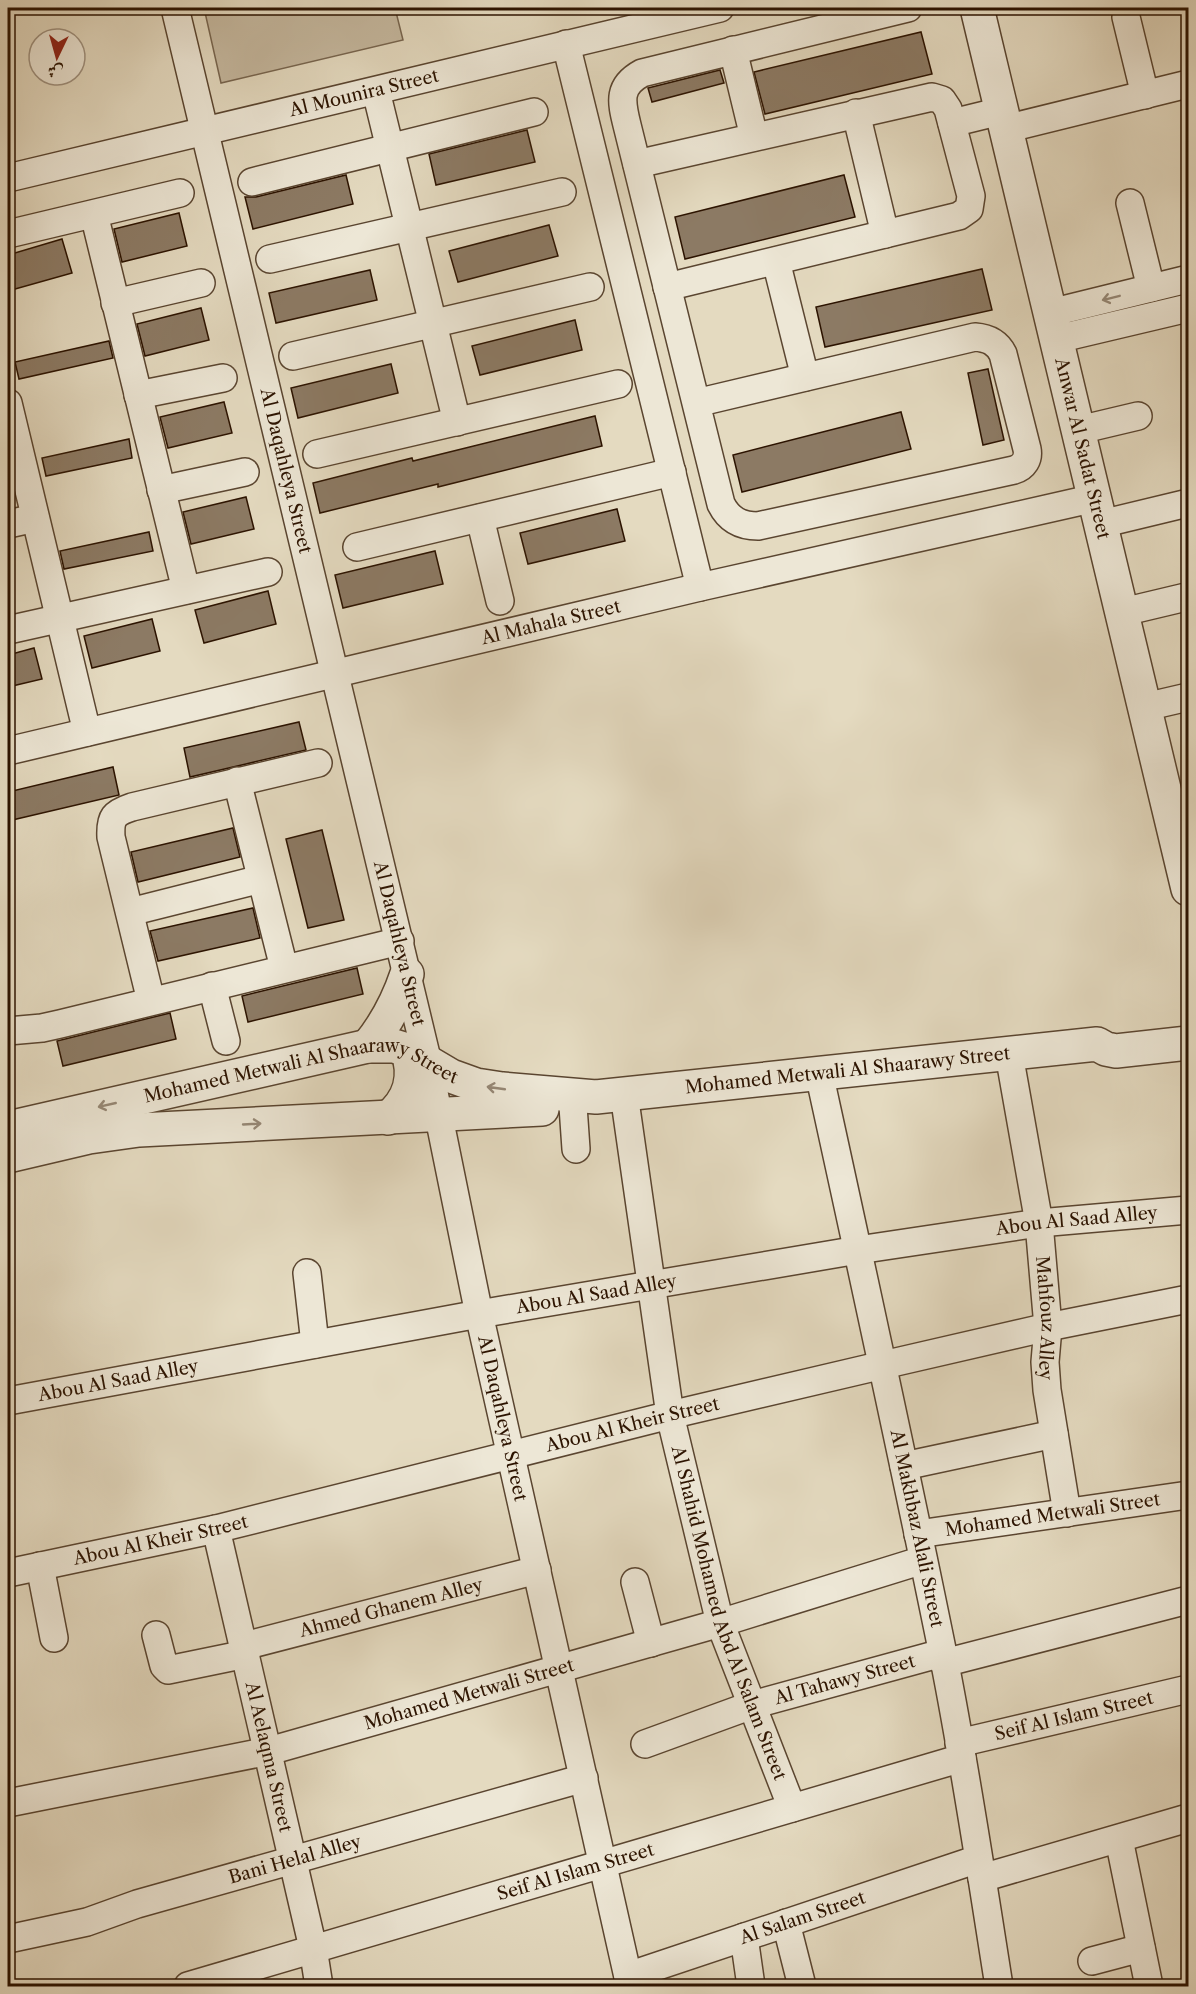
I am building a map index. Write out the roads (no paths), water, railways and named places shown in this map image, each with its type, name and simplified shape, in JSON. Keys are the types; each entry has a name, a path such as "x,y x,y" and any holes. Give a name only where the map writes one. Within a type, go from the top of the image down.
{"street":[{"name":"Al Daqahleya Street","path":"175,8 400,940 407,974 417,1057 440,1115 479,1314 629,1981"},
{"name":"Al Mounira Street","path":"8,178 720,8"},
{"path":"696,403 975,337 988,339 1000,348 1003,354 1027,449 1027,458 1022,466 1014,470 769,524 750,526 735,521 725,511 722,504 688,372 622,108 624,90 628,83 642,72 908,8"},
{"name":"Anwar Al Sadat Street","path":"977,8 1188,889"},
{"path":"1126,17 1145,95"},
{"path":"566,44 700,587"},
{"path":"734,51 754,137"},
{"path":"952,123 1003,120 1145,95 1188,84"},
{"path":"376,91 457,422"},
{"path":"637,165 932,97 946,104 971,196 969,209 959,216 667,287"},
{"path":"252,182 534,112"},
{"path":"856,113 885,234"},
{"path":"270,259 562,192"},
{"path":"8,234 180,193"},
{"path":"1130,203 1151,288"},
{"path":"94,213 186,590"},
{"path":"776,261 805,377"},
{"path":"1054,326 1151,288 1188,279"},
{"path":"115,303 201,283"},
{"path":"293,356 590,287"},
{"path":"1054,326 1188,308"},
{"path":"649,380 688,372"},
{"path":"138,395 223,378"},
{"path":"317,454 618,384"},
{"path":"9,416 87,732"},
{"path":"1079,430 1138,417"},
{"path":"161,490 245,472"},
{"path":"357,546 672,472"},
{"name":"Al Mahala Street","path":"8,751 700,587 1098,511 1188,503"},
{"path":"8,524 35,518"},
{"path":"480,518 500,601"},
{"path":"8,630 268,572"},
{"path":"1123,612 1186,597"},
{"path":"1145,707 1188,697"},
{"path":"152,1001 111,837 110,823 117,812 318,763"},
{"path":"237,781 284,968"},
{"path":"130,912 261,879"},
{"path":"8,1031 42,1028 400,940"},
{"path":"368,1046 395,1005 407,974"},
{"path":"212,986 226,1041"},
{"name":"Mohamed Metwali Al Shaarawy Street","path":"8,1156 105,1134 139,1130 556,1109 598,1099 1097,1044 1113,1034 1188,1024"},
{"name":"Mohamed Metwali Al Shaarawy Street","path":"1097,1044 1116,1051 1188,1043"},
{"name":"Mohamed Metwali Al Shaarawy Street","path":"8,1128 368,1046 394,1046 451,1076 476,1085 598,1099"},
{"name":"Mahfouz Alley","path":"1009,1054 1039,1223 1048,1327 1047,1390 1067,1512"},
{"path":"388,1118 403,1103 411,1082 411,1061 417,1057"},
{"name":"Al Makhbaz Alali Street","path":"819,1073 883,1365 943,1658 961,1751 999,1986"},
{"path":"203,1083 196,1093 196,1105 211,1126"},
{"path":"576,1149 598,1099"},
{"name":"Al Shahid Mohamed Abd Al Salam Street","path":"598,1099 650,1284 670,1415 720,1623 792,1808"},
{"name":"Abou Al Saad Alley","path":"8,1401 479,1314 858,1250 1039,1223 1188,1210"},
{"path":"307,1273 315,1344"},
{"name":"Abou Al Kheir Street","path":"8,1573 216,1529 670,1415 883,1365 1048,1327 1188,1299"},
{"path":"904,1466 1054,1434"},
{"name":"Mohamed Metwali Street","path":"8,1803 268,1751 720,1623 921,1547 1067,1512 1188,1495"},
{"name":"Al Aelaqma Street","path":"216,1529 313,1948 319,1986"},
{"path":"40,1566 54,1638"},
{"name":"Ahmed Ghanem Alley","path":"156,1635 164,1666 172,1671 537,1570"},
{"path":"635,1582 651,1643"},
{"name":"Al Tahawy Street","path":"645,1744 752,1706 1188,1600"},
{"name":"Seif Al Islam Street","path":"188,1986 792,1808 961,1751 1188,1689"},
{"name":"Bani Helal Alley","path":"8,1939 87,1922 137,1905 584,1778"},
{"name":"Al Salam Street","path":"629,1981 786,1923 980,1868 1119,1839 1188,1818"},
{"path":"1119,1839 1149,1986"},
{"path":"786,1923 801,1986"},
{"path":"744,1937 751,1986"},
{"path":"1092,1961 1141,1948"}]}
